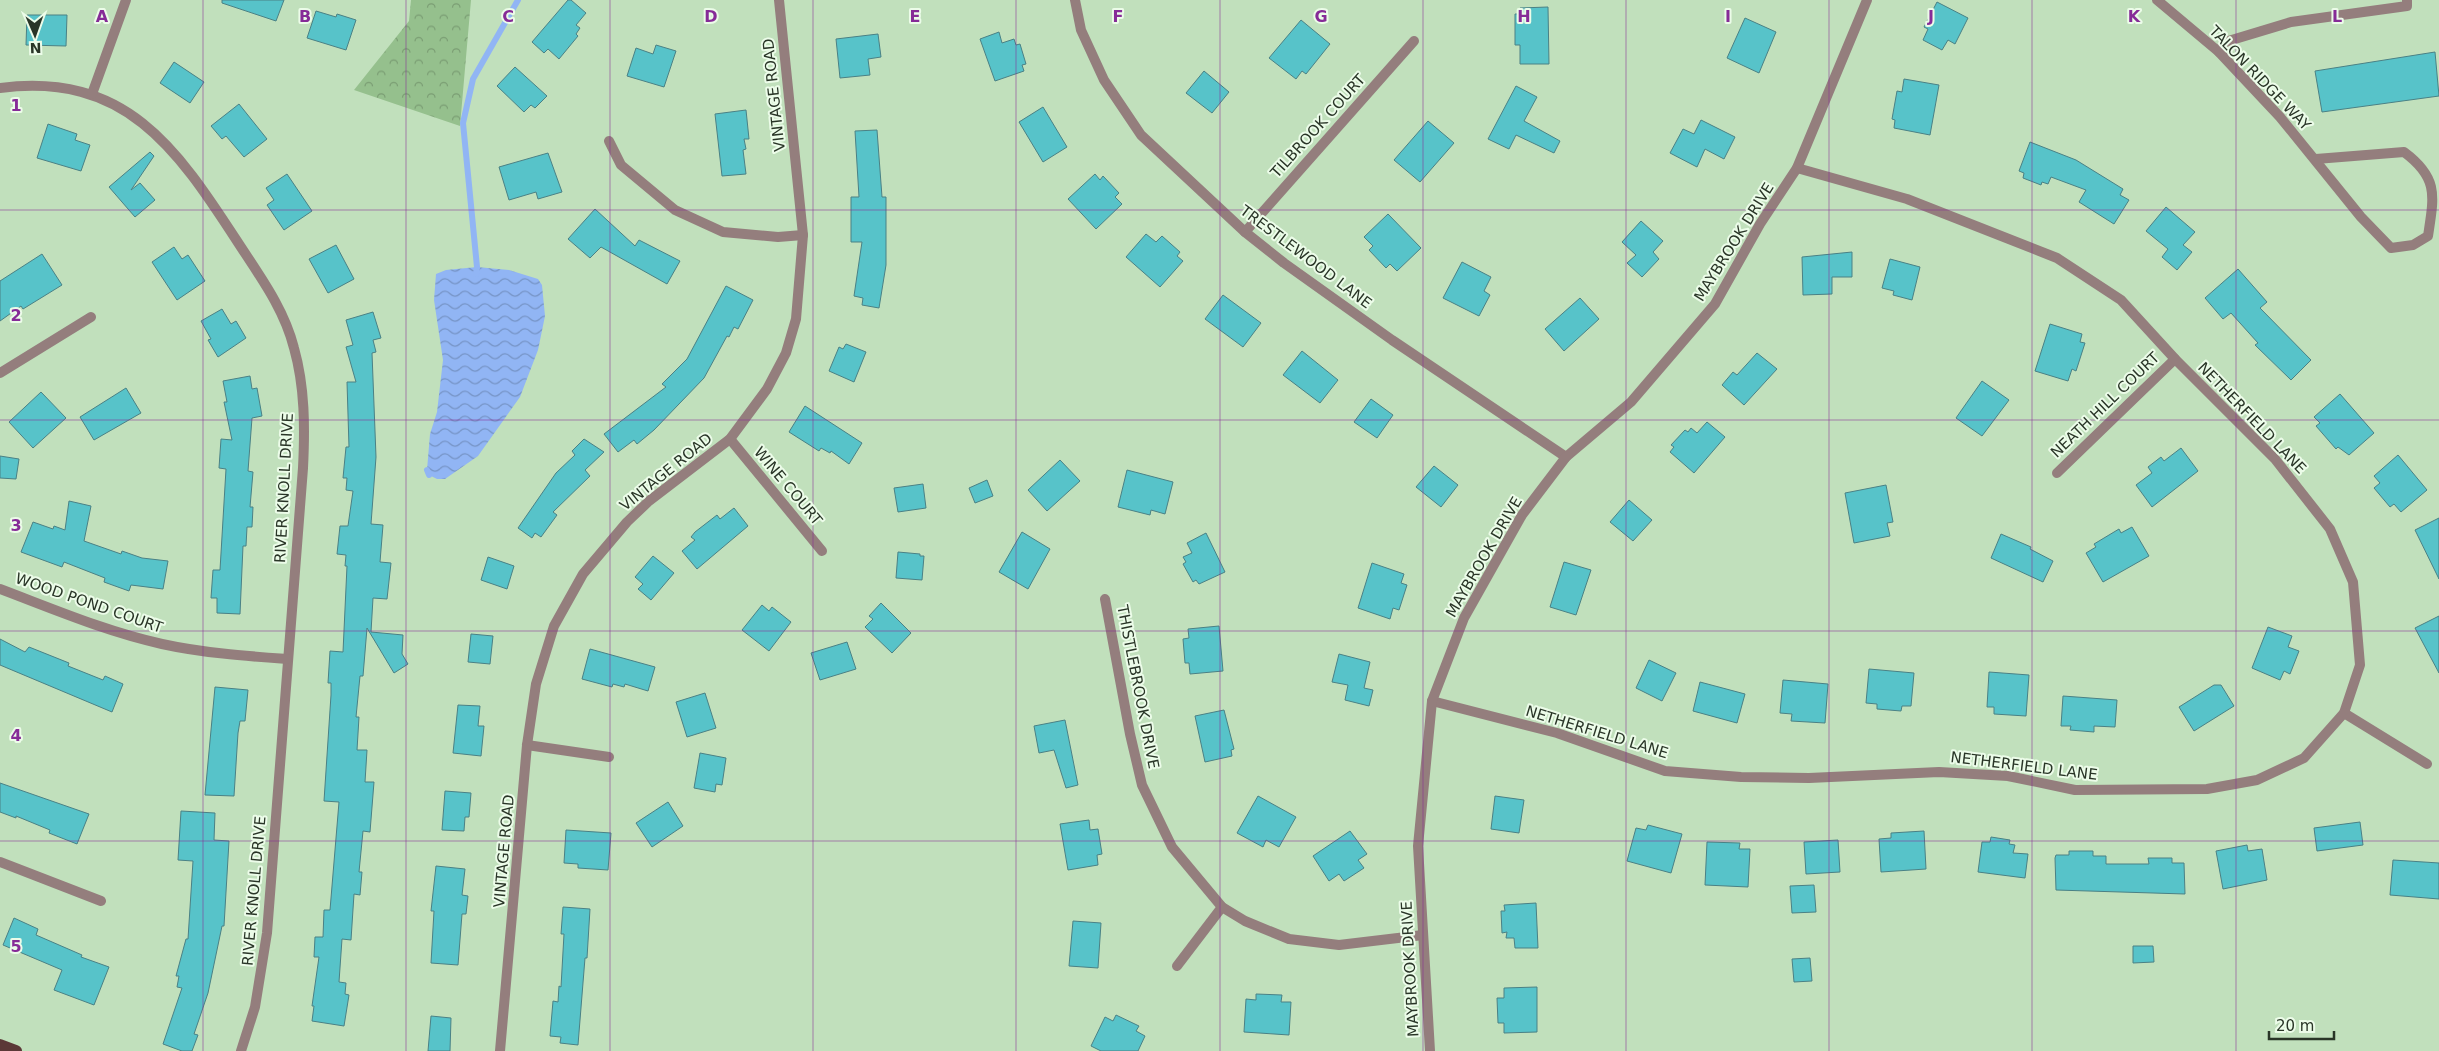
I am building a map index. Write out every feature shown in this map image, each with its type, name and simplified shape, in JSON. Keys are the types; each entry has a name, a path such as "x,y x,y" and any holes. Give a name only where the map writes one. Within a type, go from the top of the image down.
{"main road":[{"path":"0,1045 16,1051"}],"street":[{"path":"92,94 126,0"},
{"name":"VINTAGE ROAD","path":"500,1051 527,745 536,684 554,626 583,574 627,522 649,501 730,440 767,389 786,352 796,318 803,236 779,0"},
{"name":"TRESTLEWOOD LANE","path":"1075,0 1081,30 1104,80 1141,136 1244,232 1392,340 1566,457"},
{"name":"MAYBROOK DRIVE","path":"1430,1051 1418,846 1432,701 1464,618 1522,515 1566,457 1631,402 1715,304 1760,224 1797,168 1867,0"},
{"name":"TALON RIDGE WAY","path":"2156,0 2219,52 2280,117 2361,217 2391,248 2413,245 2428,236 2434,192 2421,164 2404,152 2316,160"},
{"path":"2219,52 2225,42 2291,22 2407,6 2407,0"},
{"name":"TILBROOK COURT","path":"1244,232 1414,41"},
{"name":"RIVER KNOLL DRIVE","path":"0,88 25,85 92,94 126,111 145,124 179,158 271,294 294,347 303,399 304,438 267,933 255,1007 242,1051"},
{"path":"609,141 621,165 675,210 722,232 778,237 803,236"},
{"name":"NETHERFIELD LANE","path":"1432,701 1556,733 1665,771 1741,777 1809,778 1939,772 2008,776 2075,790 2207,788 2257,780 2304,758 2344,713 2360,665 2353,582 2330,529 2275,459 2174,359 2121,300 2057,258 1907,199 1797,168"},
{"path":"0,373 91,317"},
{"name":"NEATH HILL COURT","path":"2057,473 2174,359"},
{"name":"WINE COURT","path":"730,440 822,550"},
{"name":"WOOD POND COURT","path":"0,589 124,634 162,644 208,652 287,659"},
{"name":"THISTLEBROOK DRIVE","path":"1105,599 1130,734 1142,785 1172,847 1222,907 1245,921 1289,939 1339,945 1423,934"},
{"path":"2344,713 2427,764"},
{"path":"527,745 609,757"},
{"path":"0,862 101,901"},
{"path":"1177,966 1222,907"}],"green space":[{"path":"411,0 471,0 460,126 354,90 409,21"}],"water":[{"path":"477,267 509,270 538,279 542,285 545,316 538,350 520,397 478,456 445,479 437,479 429,475 427,470 430,434 437,412 443,360 434,300 436,274 446,270"}],"building":[{"path":"222,0 284,0 276,21 222,3"},
{"path":"568,0 571,0 586,13 576,25 580,28 576,34 578,36 559,59 548,49 544,53 532,42"},
{"path":"1937,2 1968,18 1955,44 1948,40 1942,50 1923,40 1928,29 1924,27"},
{"path":"1548,7 1549,64 1520,64 1520,45 1515,45 1515,14 1520,14 1520,8"},
{"path":"316,11 336,17 337,14 356,20 346,50 307,38"},
{"path":"27,15 67,15 66,46 26,45"},
{"path":"1745,18 1776,32 1759,73 1727,58"},
{"path":"1301,20 1330,44 1306,74 1302,71 1296,79 1269,58"},
{"path":"999,32 1002,43 1014,39 1016,45 1020,44 1026,64 1022,65 1024,71 995,81 980,39"},
{"path":"878,34 881,57 868,59 870,75 840,78 836,39"},
{"path":"656,45 676,51 664,87 627,76 636,48 653,54"},
{"path":"2435,52 2439,96 2322,112 2315,71"},
{"path":"174,62 204,82 190,103 160,83"},
{"path":"515,67 547,96 535,108 531,105 524,112 497,86"},
{"path":"1204,71 1229,92 1212,113 1186,93"},
{"path":"1904,79 1939,85 1930,135 1894,128 1895,120 1892,119 1897,91 1902,92"},
{"path":"1516,86 1537,97 1524,121 1560,141 1554,153 1516,135 1509,149 1488,139"},
{"path":"239,104 267,139 244,157 226,136 222,139 211,126"},
{"path":"1043,107 1067,147 1043,162 1019,122"},
{"path":"746,110 749,139 744,139 746,149 743,150 746,174 722,176 715,114"},
{"path":"1701,120 1735,137 1724,159 1705,149 1697,167 1670,153 1683,129 1694,134"},
{"path":"1428,121 1454,143 1420,182 1394,160"},
{"path":"48,124 77,134 75,140 90,145 81,171 37,158"},
{"path":"877,130 882,197 886,197 886,265 879,308 862,305 863,298 854,296 862,242 851,242 851,197 859,197 855,131"},
{"path":"2030,142 2076,160 2123,189 2120,195 2129,200 2114,224 2079,202 2086,190 2051,177 2048,184 2042,182 2041,185 2023,178 2024,173 2019,171"},
{"path":"150,152 154,156 131,190 140,183 155,200 135,217 109,187"},
{"path":"548,153 562,192 538,199 536,192 509,200 499,167"},
{"path":"287,174 312,211 284,230 267,205 274,200 266,188"},
{"path":"1095,174 1100,180 1103,176 1119,193 1115,197 1122,204 1096,229 1068,199"},
{"path":"2166,207 2195,232 2183,245 2192,252 2177,270 2162,257 2168,249 2146,231"},
{"path":"595,209 635,246 639,240 680,261 667,284 601,247 590,258 568,239"},
{"path":"1388,214 1421,248 1397,271 1390,264 1386,268 1369,250 1373,246 1364,237"},
{"path":"1641,221 1663,241 1653,252 1659,259 1642,277 1627,263 1636,255 1622,242"},
{"path":"1146,234 1156,242 1162,236 1180,252 1177,256 1183,261 1160,287 1126,257"},
{"path":"336,245 354,279 328,293 309,259"},
{"path":"174,247 182,259 188,255 205,281 177,300 152,262"},
{"path":"1852,252 1852,277 1832,277 1832,294 1803,295 1802,257"},
{"path":"42,254 62,285 23,309 21,306 0,321 0,281"},
{"path":"1890,259 1920,267 1912,300 1893,295 1894,291 1882,288"},
{"path":"1462,262 1491,277 1484,291 1490,295 1479,316 1443,298"},
{"path":"2238,269 2267,302 2260,308 2311,360 2291,380 2255,345 2258,343 2231,313 2223,319 2205,298"},
{"path":"726,286 753,300 738,329 734,327 729,337 727,336 704,378 654,430 637,444 634,440 618,452 604,434 666,387 662,384 687,359"},
{"path":"1223,295 1261,323 1243,347 1205,319"},
{"path":"1580,298 1599,319 1564,351 1545,329"},
{"path":"222,309 231,324 236,321 246,338 218,357 208,340 211,339 201,321"},
{"path":"373,312 381,338 373,340 376,352 372,353 376,457 371,524 383,525 380,562 391,563 387,599 373,598 371,632 403,635 402,654 408,664 394,673 367,628 363,676 360,676 356,717 359,717 357,750 367,750 365,782 374,782 370,832 363,831 359,872 362,872 360,895 354,894 351,940 342,939 339,982 346,983 345,994 349,995 344,1026 312,1021 314,1006 312,1006 319,957 314,957 315,937 323,937 324,910 330,910 339,802 324,801 331,695 331,683 328,683 330,651 343,652 347,566 345,566 346,555 337,554 340,526 348,526 353,491 346,490 347,478 343,478 346,447 349,447 347,382 356,382 346,347 353,345 346,320"},
{"path":"2050,324 2082,334 2080,342 2085,343 2076,371 2072,369 2068,381 2035,371"},
{"path":"846,344 866,352 854,382 829,371 839,347 843,349"},
{"path":"1302,351 1338,380 1320,403 1283,375"},
{"path":"1757,353 1777,369 1744,405 1722,385 1733,372 1737,375"},
{"path":"250,376 252,389 257,388 262,416 252,418 248,471 253,472 250,507 253,507 252,527 247,527 246,546 243,546 240,614 217,613 217,598 211,598 213,570 220,570 226,469 219,468 221,439 232,440 224,402 227,402 223,381"},
{"path":"1982,381 2009,400 1982,436 1956,418"},
{"path":"126,388 141,413 94,440 80,417"},
{"path":"41,392 66,418 33,448 9,422"},
{"path":"2340,394 2374,433 2349,455 2338,447 2336,449 2316,426 2320,423 2314,417"},
{"path":"1371,399 1393,415 1377,438 1354,422"},
{"path":"805,406 862,443 849,464 831,451 830,453 821,448 819,451 789,432"},
{"path":"1707,422 1725,437 1694,473 1670,452 1674,447 1671,445 1685,430 1688,432 1691,428 1697,433"},
{"path":"584,439 604,452 585,470 590,476 553,512 557,515 541,537 535,533 532,538 518,528 556,473 575,455 572,451"},
{"path":"2181,448 2198,471 2152,507 2136,485 2152,473 2148,467 2161,457 2164,461"},
{"path":"2398,455 2427,490 2401,512 2394,504 2390,507 2374,488 2380,483 2374,476"},
{"path":"0,456 19,459 16,479 0,478"},
{"path":"1060,460 1080,481 1047,511 1028,490"},
{"path":"1434,466 1458,485 1441,507 1416,487"},
{"path":"1127,470 1173,482 1165,514 1151,510 1150,515 1118,507"},
{"path":"987,480 993,496 975,503 969,488"},
{"path":"923,484 926,508 898,512 894,488"},
{"path":"1886,485 1893,522 1887,523 1890,536 1854,543 1845,493"},
{"path":"1629,500 1652,520 1633,541 1610,522"},
{"path":"69,501 91,506 84,541 121,554 122,551 142,558 168,561 163,589 131,585 129,591 104,582 105,578 64,562 62,567 21,552 33,522 53,529 54,526 65,530"},
{"path":"734,508 748,526 697,569 682,551 695,540 691,537 695,532 717,515 720,519"},
{"path":"2439,518 2439,579 2415,530"},
{"path":"2132,527 2149,556 2103,582 2086,553 2096,547 2094,544 2119,529 2121,533"},
{"path":"1022,532 1050,549 1028,589 999,572"},
{"path":"1206,533 1225,572 1199,584 1196,580 1193,582 1183,564 1186,562 1183,557 1192,553 1187,543"},
{"path":"2001,534 2031,547 2030,549 2053,561 2043,582 1991,558"},
{"path":"898,552 924,556 922,580 896,578"},
{"path":"653,556 674,573 651,600 638,589 643,584 635,577"},
{"path":"488,557 514,566 507,589 481,580"},
{"path":"1564,562 1591,570 1576,615 1550,607"},
{"path":"1372,563 1404,574 1401,583 1407,585 1399,610 1393,608 1390,619 1358,608"},
{"path":"881,603 911,633 892,653 865,627 873,619 869,616"},
{"path":"762,605 769,611 772,607 791,622 769,651 742,630"},
{"path":"2439,616 2439,673 2415,628"},
{"path":"1219,626 1223,671 1190,674 1189,663 1185,663 1183,639 1189,638 1188,629"},
{"path":"2268,627 2292,636 2288,647 2299,651 2290,674 2284,671 2280,680 2252,668"},
{"path":"471,634 493,636 490,664 468,662"},
{"path":"0,639 25,652 29,647 69,663 68,666 103,680 105,676 123,684 112,712 0,665"},
{"path":"847,642 856,669 820,680 811,653"},
{"path":"590,649 655,667 648,691 625,684 624,687 613,684 612,687 582,679"},
{"path":"1339,654 1370,662 1364,688 1373,690 1369,706 1345,700 1348,685 1332,682"},
{"path":"1649,660 1676,673 1662,701 1636,688"},
{"path":"1869,669 1914,673 1911,706 1902,706 1901,711 1877,709 1877,704 1866,703"},
{"path":"1989,672 2029,675 2026,716 1994,714 1994,707 1987,707"},
{"path":"1783,680 1828,684 1825,723 1791,721 1792,714 1780,713"},
{"path":"1700,682 1745,694 1737,723 1693,711"},
{"path":"2214,685 2221,685 2234,706 2194,731 2179,707"},
{"path":"215,687 248,690 245,721 240,721 238,733 234,796 205,795"},
{"path":"705,693 716,728 687,737 676,702"},
{"path":"2063,696 2117,700 2115,727 2094,726 2094,732 2070,730 2071,726 2061,726"},
{"path":"458,705 480,706 478,726 484,726 481,756 453,753"},
{"path":"1224,710 1234,749 1231,750 1232,756 1205,762 1195,716"},
{"path":"1065,720 1078,785 1066,788 1054,750 1039,753 1034,726"},
{"path":"700,753 726,758 722,785 716,784 715,792 694,788"},
{"path":"0,783 89,814 77,844 49,833 50,830 16,816 16,818 0,812"},
{"path":"445,791 471,793 469,817 465,817 464,831 442,830"},
{"path":"1258,796 1296,817 1279,847 1266,840 1263,847 1237,833"},
{"path":"1495,796 1524,800 1519,833 1491,829"},
{"path":"668,802 683,826 652,847 636,823"},
{"path":"181,811 215,813 214,840 229,841 224,926 222,926 208,993 194,1034 198,1035 192,1051 182,1051 163,1044 182,988 177,987 179,976 176,976 186,939 188,939 193,861 178,860"},
{"path":"1089,820 1090,830 1098,829 1102,854 1097,855 1098,865 1068,870 1060,824"},
{"path":"2360,822 2363,845 2317,851 2314,828"},
{"path":"1648,825 1682,834 1671,873 1627,861 1636,828 1646,830"},
{"path":"566,830 611,833 608,870 578,868 578,864 564,863"},
{"path":"1350,831 1367,854 1358,860 1364,868 1344,881 1339,874 1329,881 1313,856"},
{"path":"1924,831 1926,869 1881,872 1879,839 1891,838 1891,833"},
{"path":"1991,837 2010,840 2009,844 2015,845 2013,853 2028,854 2025,878 1978,872 1982,842 1990,842"},
{"path":"1838,840 1840,872 1806,874 1804,842"},
{"path":"1707,842 1740,843 1739,849 1750,849 1748,887 1705,885"},
{"path":"2247,845 2248,851 2262,849 2267,880 2223,889 2216,851"},
{"path":"2069,851 2093,851 2093,856 2106,856 2106,864 2149,864 2148,858 2172,858 2172,863 2184,863 2185,894 2056,890 2056,855 2069,855"},
{"path":"2393,860 2439,863 2439,899 2390,895"},
{"path":"436,866 465,869 462,895 468,896 466,914 462,914 458,965 431,963 434,911 431,911"},
{"path":"1814,885 1816,912 1792,913 1790,886"},
{"path":"1536,903 1538,948 1515,948 1514,938 1506,938 1507,932 1502,933 1501,911 1505,911 1504,905"},
{"path":"563,907 590,909 578,1045 560,1043 561,1037 550,1036 553,1001 558,1002 559,986 561,987 564,934 561,934"},
{"path":"14,918 38,929 36,935 82,955 81,957 109,967 94,1005 54,990 62,970 3,945"},
{"path":"1073,921 1101,923 1098,968 1069,966"},
{"path":"2133,946 2153,946 2154,962 2133,963"},
{"path":"1810,958 1812,981 1794,982 1792,959"},
{"path":"1537,987 1537,1032 1504,1033 1504,1023 1498,1023 1497,998 1504,998 1504,988"},
{"path":"1256,994 1282,995 1281,1002 1291,1002 1289,1035 1244,1032 1246,999 1256,1000"},
{"path":"1116,1015 1139,1026 1136,1031 1145,1036 1138,1051 1101,1051 1091,1046 1105,1017 1113,1021"},
{"path":"431,1016 451,1018 450,1051 428,1051"}],"waterway":[{"path":"476,274 477,267 463,123 473,79 518,0"},
{"path":"427,470 429,475"}]}
